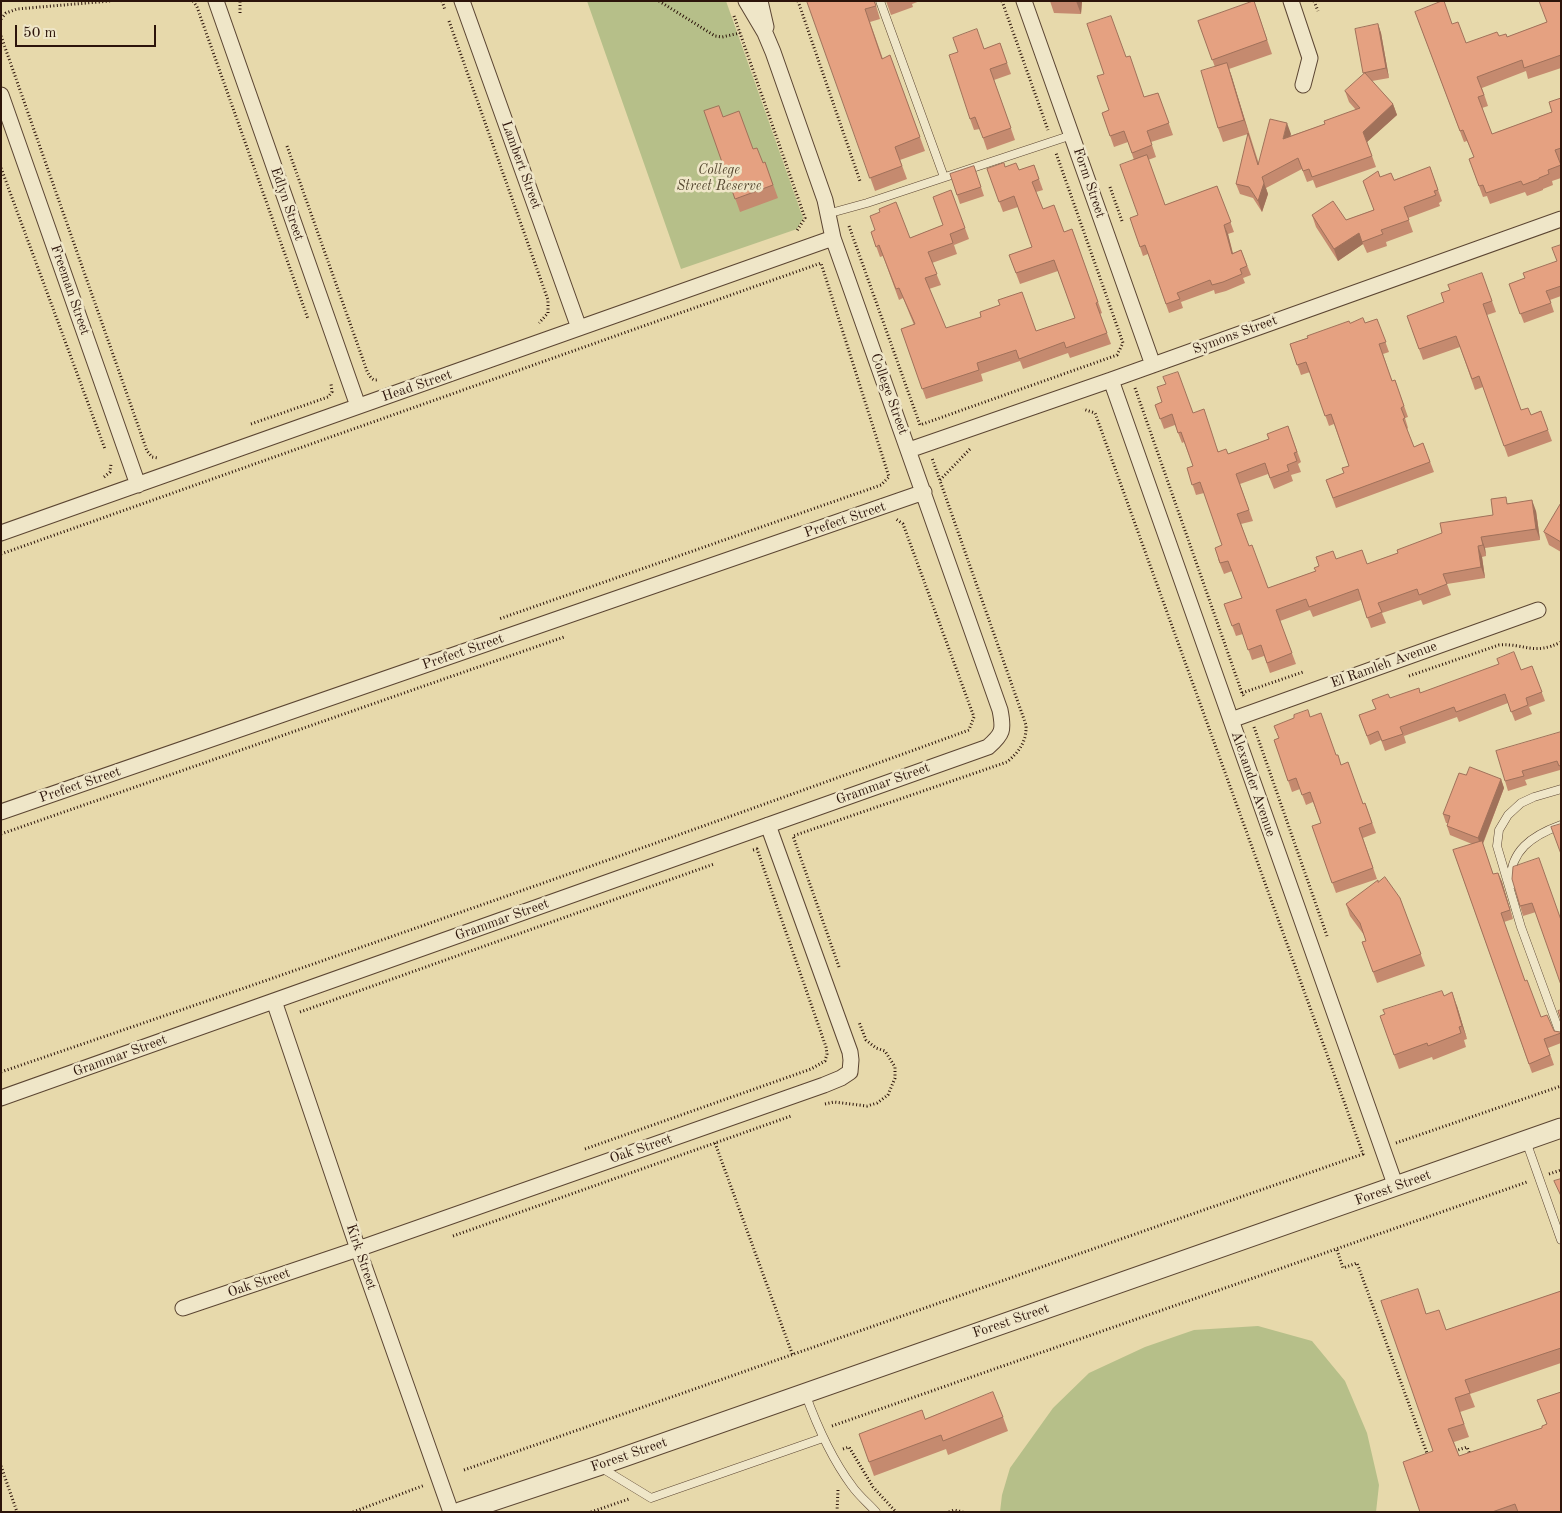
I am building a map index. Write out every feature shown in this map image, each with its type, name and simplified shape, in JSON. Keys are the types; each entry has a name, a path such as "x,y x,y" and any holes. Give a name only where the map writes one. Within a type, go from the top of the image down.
{"street":[{"name":"Edlyn Street","path":"216,1 358,406"},
{"name":"Lambert Street","path":"462,1 580,328"},
{"name":"College Street","path":"746,1 765,33 773,52 825,200 833,238 1000,710 1003,726 999,736"},
{"name":"College Street","path":"760,1 773,52"},
{"name":"Form Street","path":"1024,1 1153,365"},
{"path":"1291,1 1310,58 1303,84"},
{"name":"Freeman Street","path":"1,95 138,485"},
{"name":"Symons Street","path":"909,450 1561,219"},
{"name":"Head Street","path":"1,533 833,238"},
{"name":"Alexander Avenue","path":"1111,380 1396,1187"},
{"name":"Prefect Street","path":"1,812 924,492"},
{"name":"El Ramleh Avenue","path":"1231,720 1538,610"},
{"name":"Grammar Street","path":"1,1098 988,747 999,736"},
{"name":"Oak Street","path":"183,1308 358,1249 834,1081 856,1075 848,1047 768,825"},
{"name":"Kirk Street","path":"274,1001 358,1249 451,1512"},
{"name":"Forest Street","path":"460,1512 598,1466 1561,1128"}],"lane":[{"path":"880,1 944,177"},
{"path":"827,214 867,203 1072,135"},
{"path":"1561,789 1521,803 1508,815 1499,830 1497,846 1521,927 1561,1036"},
{"path":"1511,892 1510,881 1513,865 1522,847 1545,830 1561,824"},
{"path":"1526,1140 1561,1240"},
{"path":"805,1393 821,1434 852,1486 876,1512"},
{"path":"598,1466 651,1498 821,1434"}],"path":[{"path":"1,19 6,13 16,9 110,1"},
{"path":"193,1 197,7 308,320"},
{"path":"240,1 239,11 242,20"},
{"path":"442,1 445,10"},
{"path":"659,1 715,36 722,37 740,33"},
{"path":"798,1 860,181"},
{"path":"850,226 920,426 1117,355 1122,343 1002,1"},
{"path":"1314,1 1318,11"},
{"path":"731,9 805,218"},
{"path":"449,20 548,300 548,313 536,325"},
{"path":"1,36 147,451 152,457 159,458"},
{"path":"285,140 367,371 374,380 385,377"},
{"path":"1,168 107,454"},
{"path":"1,554 821,263 889,477 881,485 493,622"},
{"path":"243,427 329,396 332,390 328,377"},
{"path":"1144,385 1135,388 1242,693 1251,712 1252,722 1327,936"},
{"path":"464,1470 793,1356 1363,1154 1095,413 1085,409 1076,412"},
{"path":"978,446 969,449 940,480 1026,725 1026,732"},
{"path":"102,478 110,472 111,463"},
{"path":"1,1072 363,947 969,730 974,717 903,524 894,518"},
{"path":"1,834 573,634"},
{"path":"1407,677 1499,645 1511,645 1538,650 1561,642"},
{"path":"1242,693 1303,672"},
{"path":"1255,730 1262,728"},
{"path":"793,836 842,976"},
{"path":"576,1152 811,1069 826,1060 828,1054 826,1047 756,849 747,852"},
{"path":"300,1012 720,862"},
{"path":"1392,1144 1561,1086"},
{"path":"709,1125 793,1356"},
{"path":"1396,1132 1399,1142"},
{"path":"821,1434 1561,1170"},
{"path":"1337,1250 1343,1268 1357,1263 1429,1460"},
{"path":"1452,1452 1467,1447 1474,1466"},
{"path":"849,1448 874,1487 896,1512"},
{"path":"1,1466 18,1512"},
{"path":"353,1512 427,1484"},
{"path":"592,1512 643,1493"},
{"path":"949,1512 957,1510 963,1512"}],"green space":[{"name":"College Street Reserve","path":"587,1 726,1 803,218 797,229 681,269"},
{"path":"1258,1326 1312,1341 1345,1381 1367,1433 1379,1485 1376,1512 1000,1512 1002,1495 1010,1468 1053,1408 1089,1373 1145,1347 1194,1330"}],"building":[{"path":"807,1 874,1 876,6 865,9 882,59 890,55 920,137 895,147 902,166 870,178"},
{"path":"1254,1 1267,40 1212,60 1198,21"},
{"path":"1444,1 1452,24 1458,22 1466,43 1497,32 1499,36 1506,34 1507,37 1547,22 1539,1 1561,1 1561,55 1524,68 1522,60 1477,77 1484,95 1478,97 1492,134 1552,112 1549,102 1561,98 1561,148 1555,150 1561,165 1548,170 1549,174 1523,185 1521,181 1486,193 1483,185 1479,186 1469,159 1474,157 1463,130 1460,131 1415,12"},
{"path":"1111,16 1126,57 1130,56 1144,97 1158,93 1169,123 1147,131 1152,145 1132,153 1124,131 1110,136 1102,113 1109,110 1097,76 1104,74 1087,24"},
{"path":"1378,24 1386,68 1363,73 1355,29"},
{"path":"977,29 984,49 1000,43 1007,63 990,69 1011,128 983,138 975,117 970,119 949,55 958,52 953,38"},
{"path":"1227,63 1244,120 1218,128 1201,71"},
{"path":"1365,73 1393,104 1363,132 1372,156 1312,177 1309,169 1303,171 1298,158 1262,177 1264,183 1258,201 1249,187 1236,184 1248,133 1258,165 1270,119 1287,123 1283,139 1325,124 1324,121 1360,108 1345,91"},
{"path":"719,106 723,117 739,111 753,149 757,148 763,163 765,162 773,185 735,199 704,111"},
{"path":"1147,155 1165,205 1217,186 1231,222 1224,225 1232,254 1241,250 1247,266 1240,269 1242,274 1212,285 1210,280 1177,293 1180,299 1166,304 1145,245 1140,247 1130,218 1138,215 1120,165"},
{"path":"1004,163 1005,167 1016,163 1019,170 1034,165 1039,179 1032,182 1043,209 1054,205 1064,232 1072,229 1107,333 1066,348 1064,342 1019,359 1016,350 977,363 979,370 922,389 901,329 915,324 899,288 896,289 879,245 876,247 871,232 875,230 870,216 880,212 879,209 896,202 910,238 943,225 933,197 951,190 965,228 950,234 953,243 928,252 937,274 925,278 946,328 981,317 980,312 1000,305 998,300 1022,292 1036,331 1075,318 1054,260 1016,273 1009,255 1032,247 1014,196 999,202 987,169"},
{"path":"974,166 981,187 957,195 950,174"},
{"path":"1430,167 1438,190 1434,191 1436,195 1404,207 1409,220 1381,230 1383,234 1362,242 1359,233 1334,249 1312,215 1333,201 1346,220 1374,210 1363,181 1378,171 1380,177 1391,173 1394,180"},
{"path":"1561,245 1561,286 1546,291 1551,303 1520,314 1509,284 1525,278 1523,273 1557,261 1552,248"},
{"path":"1482,273 1492,301 1483,304 1521,410 1528,408 1531,415 1541,411 1548,430 1504,446 1479,376 1472,379 1456,336 1419,349 1407,316 1444,302 1441,293 1450,290 1448,285"},
{"path":"1363,318 1365,323 1377,319 1386,342 1379,344 1392,381 1395,380 1404,406 1401,408 1405,418 1403,419 1414,447 1423,443 1430,462 1333,498 1326,480 1344,473 1342,468 1349,466 1331,414 1325,416 1306,362 1297,365 1290,344 1349,321 1350,323"},
{"path":"1178,372 1193,413 1204,409 1218,452 1226,449 1228,454 1269,439 1267,434 1288,426 1297,452 1294,453 1297,461 1287,465 1289,471 1270,478 1265,463 1236,474 1249,510 1237,514 1249,546 1252,545 1268,588 1316,571 1314,568 1319,566 1316,557 1333,551 1336,559 1362,550 1367,564 1398,553 1397,550 1442,533 1440,523 1493,515 1491,499 1506,497 1507,504 1532,500 1536,529 1481,537 1483,545 1478,546 1481,567 1443,574 1447,584 1419,595 1417,589 1378,603 1382,612 1367,618 1358,589 1309,607 1306,599 1276,610 1292,653 1267,663 1261,645 1248,650 1239,623 1232,626 1224,604 1242,598 1228,561 1220,563 1215,548 1222,545 1200,482 1192,485 1187,468 1193,466 1181,432 1178,433 1172,414 1160,419 1155,405 1162,402 1157,387 1166,384 1163,377"},
{"path":"1561,503 1561,542 1544,532"},
{"path":"1514,652 1521,670 1532,666 1542,692 1526,698 1528,705 1511,712 1505,694 1456,712 1454,707 1400,727 1403,734 1382,741 1378,731 1367,736 1359,715 1376,709 1372,700 1388,694 1390,698 1419,688 1420,693 1499,664 1497,659"},
{"path":"1308,710 1310,717 1321,713 1336,755 1338,755 1341,765 1348,762 1372,823 1359,828 1373,868 1332,883 1312,826 1321,823 1310,792 1302,795 1296,778 1288,781 1274,740 1279,738 1274,726"},
{"path":"1561,732 1561,765 1559,766 1557,761 1522,771 1524,776 1505,781 1496,751"},
{"path":"1470,767 1501,779 1478,838 1447,826 1450,816 1443,814 1459,773 1466,775"},
{"path":"1561,824 1561,854 1551,827"},
{"path":"1482,841 1493,874 1498,873 1510,910 1501,913 1525,981 1527,980 1541,1017 1547,1015 1554,1031 1561,1031 1561,1033 1544,1039 1550,1055 1529,1064 1453,850"},
{"path":"1539,858 1561,920 1561,985 1532,903 1520,906 1512,879 1513,867"},
{"path":"1385,877 1400,898 1421,954 1373,972 1362,942 1366,941 1360,923 1346,904 1378,880 1378,882"},
{"path":"1442,991 1444,996 1452,992 1462,1026 1459,1027 1461,1033 1428,1046 1427,1043 1394,1055 1380,1016 1385,1014 1383,1010"},
{"path":"1561,1179 1561,1196 1554,1181"},
{"path":"1418,1289 1426,1314 1439,1310 1446,1330 1561,1291 1561,1348 1465,1380 1470,1393 1455,1398 1464,1424 1448,1429 1459,1456 1542,1428 1542,1426 1547,1424 1537,1400 1561,1392 1561,1512 1518,1512 1515,1504 1492,1512 1420,1512 1403,1462 1433,1451 1381,1301"},
{"path":"993,1392 1003,1417 943,1441 941,1435 869,1462 859,1434 922,1410 925,1419"}]}
